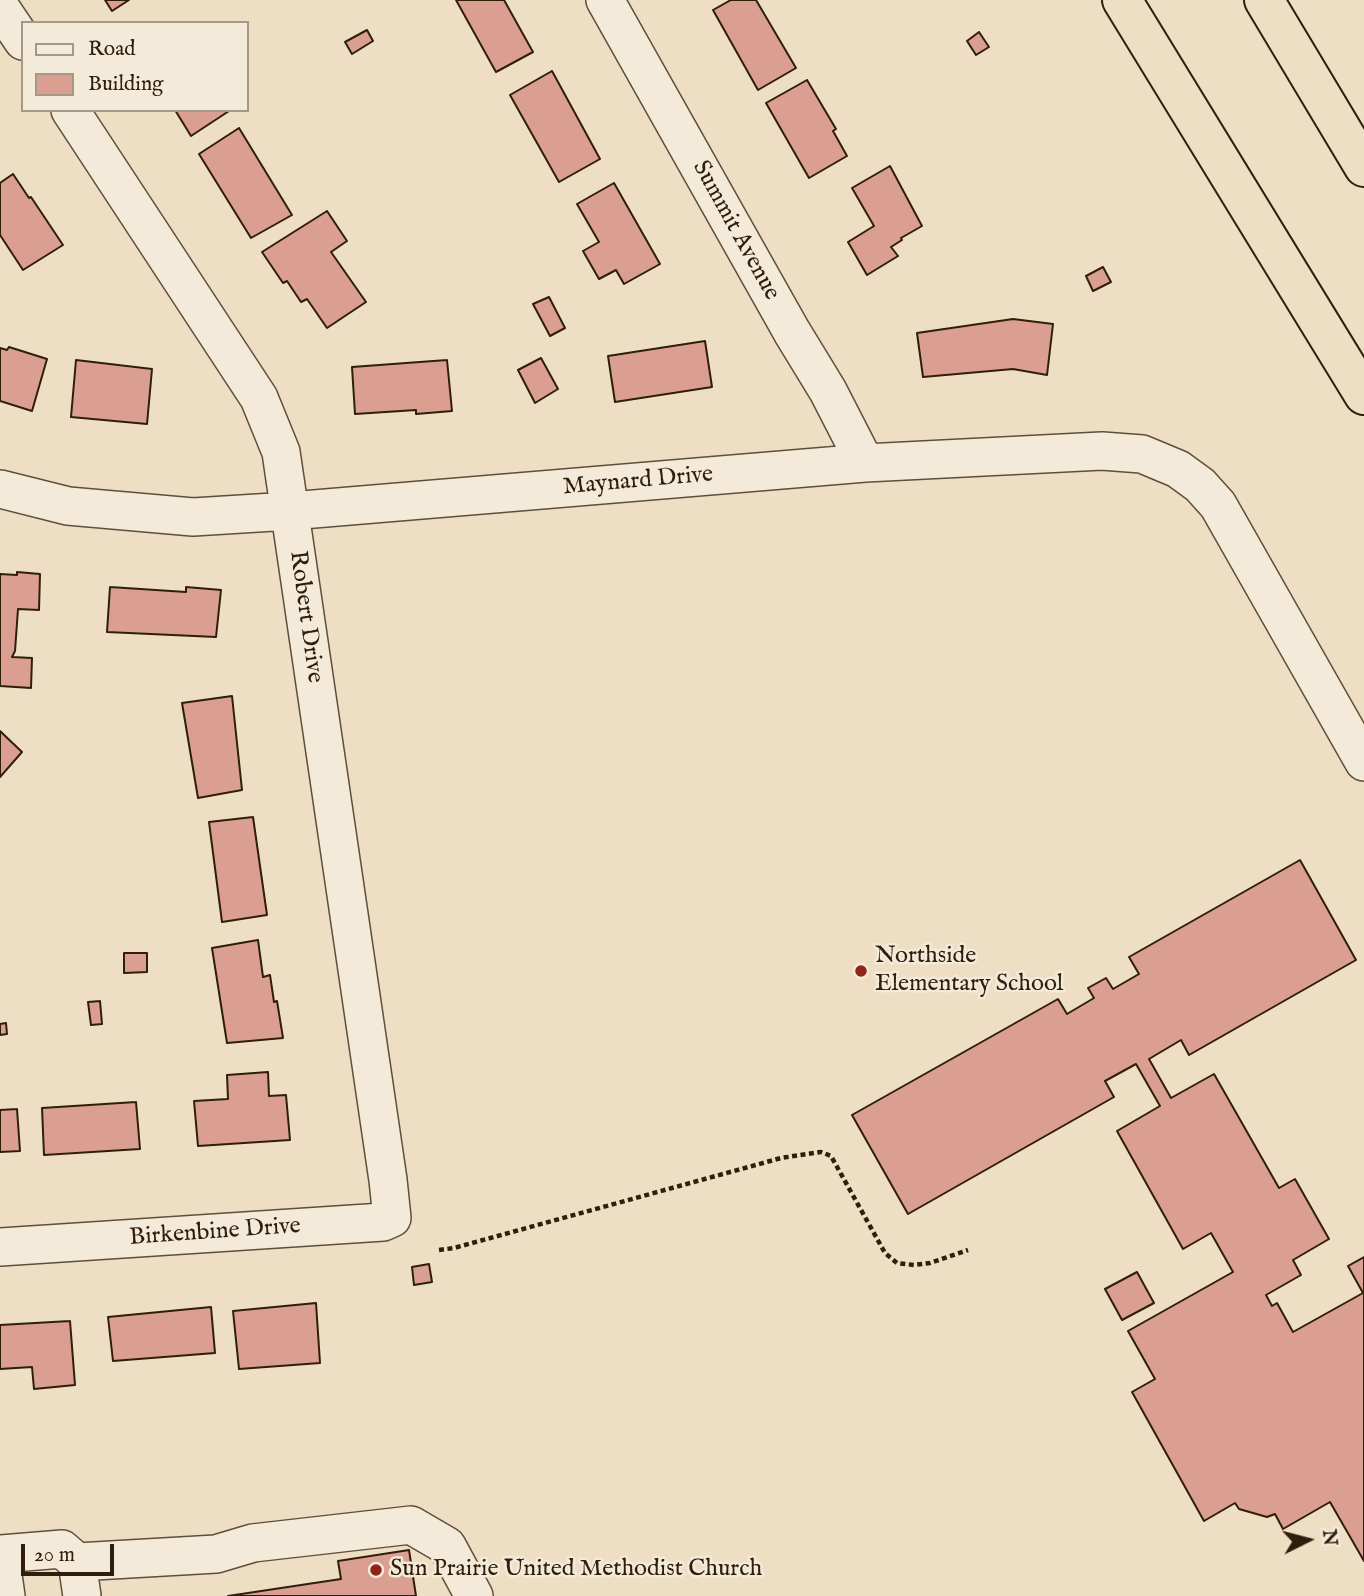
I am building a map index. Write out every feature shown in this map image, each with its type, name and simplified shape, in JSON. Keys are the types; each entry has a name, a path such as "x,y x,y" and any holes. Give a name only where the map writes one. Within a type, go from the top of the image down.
{"highway":[{"path":"1122,0 1364,395"},
{"path":"1264,0 1364,167"}],"street":[{"name":"Summit Avenue","path":"605,0 828,391 865,463"},
{"path":"0,7 21,38"},
{"name":"Robert Drive","path":"71,112 259,398 281,452 388,1180"},
{"name":"Maynard Drive","path":"0,489 68,506 192,517 865,463 1102,451 1142,454 1178,470 1200,485 1218,505 1364,762"},
{"name":"Birkenbine Drive","path":"0,1247 383,1222 392,1218 388,1180"},
{"path":"6,1596 0,1554 62,1549 79,1579 216,1553 253,1543 411,1525 447,1546 474,1596"}],"path":[{"path":"439,1250 781,1158 821,1152 831,1156 885,1253 897,1263 930,1264 968,1250"}],"building":[{"path":"105,0 129,0 112,11"},
{"path":"456,0 504,0 533,52 496,72"},
{"path":"731,0 756,0 796,68 758,90 713,10"},
{"path":"367,30 373,41 352,54 345,42"},
{"path":"979,32 989,47 976,55 967,41"},
{"path":"552,71 600,159 559,182 510,95"},
{"path":"807,80 836,129 833,131 847,156 809,178 766,103"},
{"path":"176,112 227,112 191,136"},
{"path":"239,128 292,215 251,238 199,154"},
{"path":"890,166 922,226 891,247 898,256 867,275 848,242 874,226 852,188"},
{"path":"13,174 63,245 23,270 0,235 0,183"},
{"path":"614,183 660,264 624,284 616,270 599,279 583,251 599,242 577,204"},
{"path":"327,211 347,241 331,252 366,302 327,328 307,299 301,302 287,281 283,283 262,252"},
{"path":"1103,267 1111,282 1093,291 1086,276"},
{"path":"549,297 565,328 550,336 533,304"},
{"path":"1013,319 1053,324 1047,375 1013,369 923,377 917,333"},
{"path":"705,341 712,387 615,402 608,356"},
{"path":"9,347 47,359 32,411 0,401 0,348 7,350"},
{"path":"541,358 558,389 535,403 518,370"},
{"path":"76,360 152,369 147,424 71,417"},
{"path":"447,360 452,411 416,414 416,410 355,414 352,367"},
{"path":"17,572 40,574 39,610 18,609 15,651 12,657 32,658 31,688 0,686 0,574 17,575"},
{"path":"110,587 186,592 186,587 221,590 216,637 107,632"},
{"path":"232,696 242,790 198,798 182,703"},
{"path":"0,731 22,752 0,777"},
{"path":"253,817 267,915 222,922 209,822"},
{"name":"Northside Elementary School","path":"1300,860 1356,960 1189,1055 1181,1040 1149,1059 1171,1098 1214,1074 1279,1188 1295,1179 1329,1239 1293,1260 1301,1275 1266,1295 1272,1306 1277,1303 1293,1332 1363,1293 1348,1266 1364,1257 1364,1561 1330,1502 1283,1529 1275,1514 1267,1517 1239,1509 1235,1503 1204,1521 1132,1392 1155,1379 1128,1331 1233,1272 1211,1233 1183,1249 1117,1131 1160,1106 1136,1064 1105,1081 1114,1097 908,1214 852,1115 1058,999 1067,1014 1094,998 1088,988 1106,978 1113,989 1139,974 1129,957"},
{"path":"258,940 263,977 270,975 283,1038 227,1043 212,948"},
{"path":"124,953 147,953 147,972 124,973"},
{"path":"100,1001 102,1024 91,1025 88,1002"},
{"path":"6,1023 7,1034 0,1035 0,1024"},
{"path":"268,1072 269,1096 286,1095 290,1140 198,1146 194,1101 228,1099 227,1075"},
{"path":"136,1102 140,1149 44,1155 42,1108"},
{"path":"17,1109 20,1151 0,1152 0,1110"},
{"path":"429,1264 432,1282 414,1285 412,1267"},
{"path":"1137,1272 1154,1303 1122,1320 1105,1289"},
{"path":"316,1303 320,1363 239,1369 233,1311"},
{"path":"211,1307 215,1353 113,1361 108,1317"},
{"path":"70,1321 75,1385 34,1389 32,1367 0,1369 0,1325"},
{"name":"Sun Prairie United Methodist Church","path":"409,1550 416,1596 228,1596 341,1579 338,1561"}],"place":[{"name":"Northside Elementary School","path":"861,971"},
{"name":"Sun Prairie United Methodist Church","path":"376,1570"}]}
